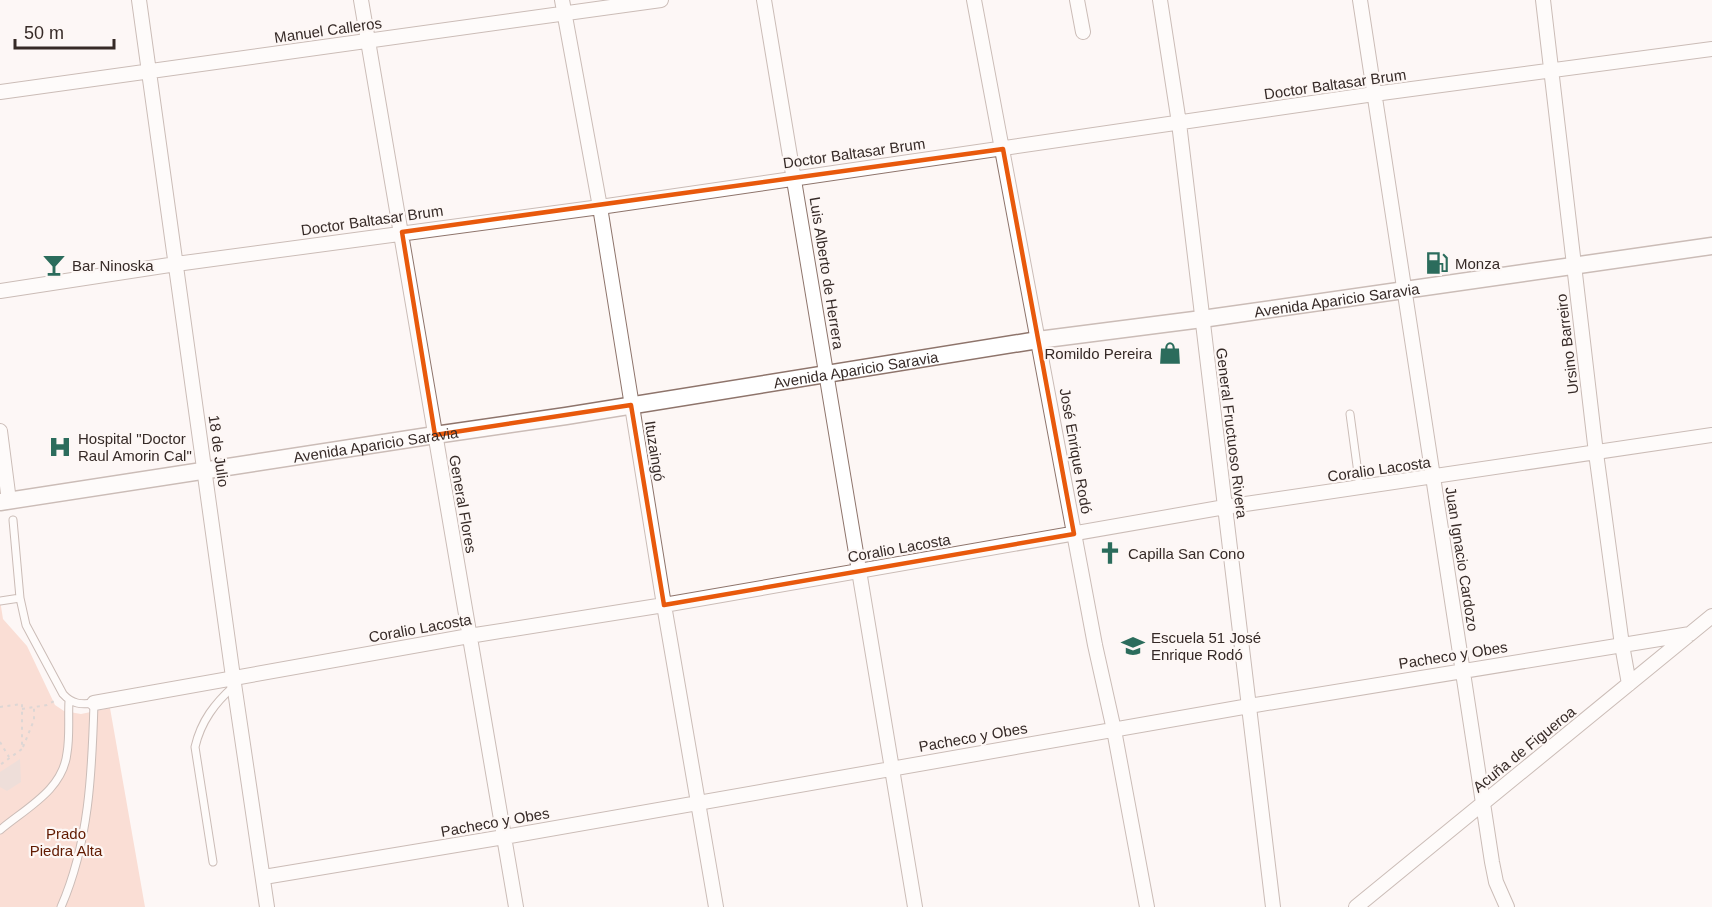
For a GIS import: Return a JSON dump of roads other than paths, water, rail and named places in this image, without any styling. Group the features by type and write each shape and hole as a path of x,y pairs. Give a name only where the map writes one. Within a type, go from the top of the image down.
{"street":[{"name":"18 de Julio","path":"139,0 233,681 267,907"},
{"name":"General Flores","path":"361,0 516,907"},
{"name":"Manuel Calleros","path":"0,92 368,41 563,7 661,0"},
{"name":"Luis Alberto de Herrera","path":"764,0 915,907"},
{"name":"José Enrique Rodó","path":"974,0 1095,645 1148,907"},
{"path":"1077,0 1083,32"},
{"name":"General Fructuoso Rivera","path":"1160,0 1179,123 1273,907"},
{"name":"Juan Ignacio Cardozo","path":"1360,0 1483,803 1496,882 1507,907"},
{"name":"Ursino Barreiro","path":"1543,0 1596,453 1629,684"},
{"name":"Ituzaingó","path":"563,7 600,207 664,605 716,907"},
{"name":"Doctor Baltasar Brum","path":"0,291 402,232 600,207 1374,94 1712,49"},
{"name":"Avenida Aparicio Saravia","path":"4,502 566,417 1038,340 1202,319 1712,246"},
{"path":"0,431 4,502"},
{"name":"Coralio Lacosta","path":"94,703 233,681 469,636 858,572 1225,507 1712,435"},
{"name":"Acuña de Figueroa","path":"1356,907 1712,616"},
{"name":"Pacheco y Obes","path":"264,877 1249,706 1690,634"}],"lane":[{"path":"1350,414 1360,488"},
{"path":"13,520 20,598 26,626 69,701 76,704 94,703 93,750 83,842 61,907"},
{"path":"0,601 20,598"},
{"path":"213,862 195,747 199,731 214,704 233,681"},
{"path":"0,830 39,800 54,785 61,773 67,756 69,701"}],"place":[{"name":"Monza","path":"1437,263"},
{"name":"Bar Ninoska","path":"54,265"},
{"name":"Romildo Pereira","path":"1170,353"},
{"name":"Hospital \"Doctor Raul Amorin Cal\"","path":"60,447"},
{"name":"Capilla San Cono","path":"1110,553"},
{"name":"Escuela 51 José Enrique Rodó","path":"1133,646"}],"park label":[{"name":"Prado Piedra Alta","path":"66,842"}]}
